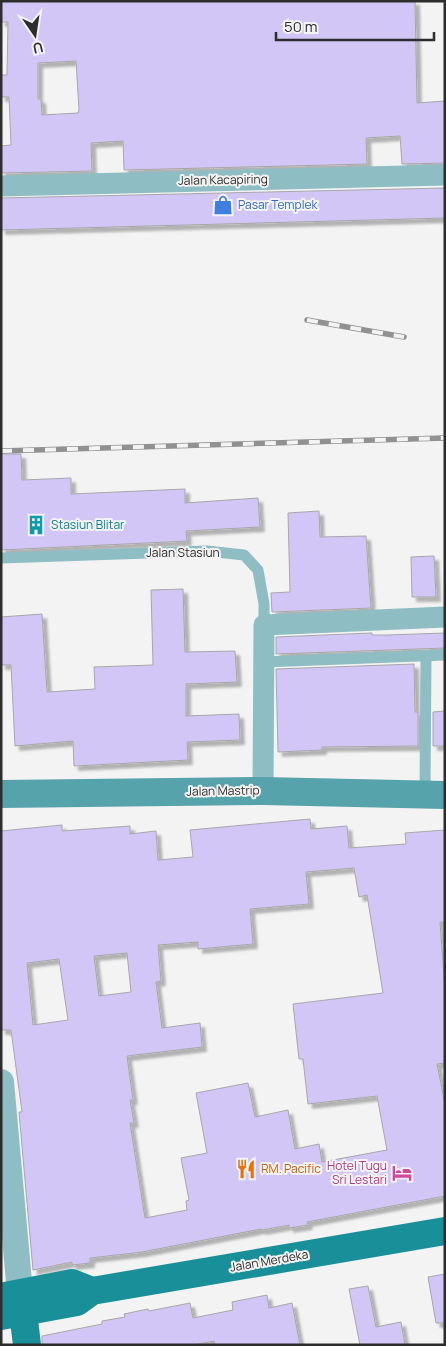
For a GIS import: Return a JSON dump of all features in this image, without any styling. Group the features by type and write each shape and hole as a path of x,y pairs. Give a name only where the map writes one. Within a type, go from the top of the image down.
{"main road":[{"name":"Jalan Mastrip","path":"1,794 263,790 435,795"},
{"name":"Jalan Merdeka","path":"11,1304 77,1302 92,1291 445,1231"},
{"path":"11,1304 27,1345"}],"street":[{"name":"Jalan Kacapiring","path":"1,186 445,175"},
{"path":"264,625 445,617"},
{"name":"Jalan Stasiun","path":"263,790 264,625"},
{"path":"1,1082 11,1304"}],"lane":[{"name":"Jalan Stasiun","path":"1,558 207,551 244,555 258,570 264,604 264,625"},
{"path":"426,656 435,795"},
{"path":"264,662 445,656"}],"building":[{"path":"1,1 415,1 417,103 445,101 445,163 402,164 400,136 366,138 367,164 124,170 123,141 91,143 92,171 1,173 1,146 11,145 9,97 1,97 1,75 7,75 8,22 1,22","holes":["76,61 78,113 42,115 41,99 38,99 38,63"]},
{"name":"Pasar Templek","path":"445,188 445,218 1,230 1,198"},
{"path":"1,454 21,454 22,480 71,478 71,494 185,489 185,503 258,498 260,527 186,531 187,541 1,550"},
{"path":"319,511 320,537 366,536 371,608 272,612 271,593 290,592 288,513"},
{"path":"434,556 436,597 412,597 411,557"},
{"path":"183,589 185,652 235,651 237,682 186,684 186,716 239,714 240,740 187,742 188,760 74,766 73,741 15,746 11,665 1,665 1,617 42,614 47,692 95,689 94,667 153,665 151,590"},
{"path":"372,633 372,635 388,635 445,633 445,648 276,654 276,637"},
{"path":"414,664 415,712 418,712 418,746 322,747 322,750 278,752 276,669"},
{"path":"445,711 445,746 433,746 433,712"},
{"path":"310,819 311,829 347,826 349,848 406,844 405,833 445,830 445,922 440,922 445,990 445,1063 437,1064 445,1104 445,1196 307,1222 308,1225 289,1228 289,1225 261,1229 142,1252 90,1258 90,1263 72,1265 72,1262 33,1270 19,1112 22,1112 11,1030 1,1030 1,831 62,825 62,831 130,826 130,834 156,831 158,860 193,857 190,830","holes":["354,868 359,897 367,895 383,993 293,1004 299,1059 303,1059 308,1104 377,1096 387,1150 322,1162 319,1144 295,1149 288,1110 255,1117 248,1083 196,1093 207,1153 181,1158 189,1200 186,1201 187,1210 145,1218 130,1123 134,1123 130,1100 133,1100 127,1056 202,1047 200,1023 162,1028 156,982 161,981 158,945 198,942 198,949 253,944 250,909 309,904 306,872","127,953 131,992 99,996 94,956","59,959 68,1020 33,1025 27,963"]},
{"path":"445,1274 445,1323 436,1323 428,1277"},
{"path":"368,1286 376,1327 401,1322 405,1345 360,1345 349,1289"},
{"path":"267,1295 269,1308 292,1303 300,1345 215,1345 214,1341 193,1345 42,1345 42,1336 102,1324 102,1321 125,1317 124,1314 190,1303 193,1318 233,1310 232,1302"}],"railway":[{"path":"307,320 404,337"},
{"path":"1,451 445,438"}],"place":[{"name":"Pasar Templek","path":"223,205"},
{"name":"Stasiun Blitar","path":"36,525"},
{"name":"RM. Pacific","path":"246,1169"},
{"name":"Hotel Tugu Sri Lestari","path":"402,1173"}]}
